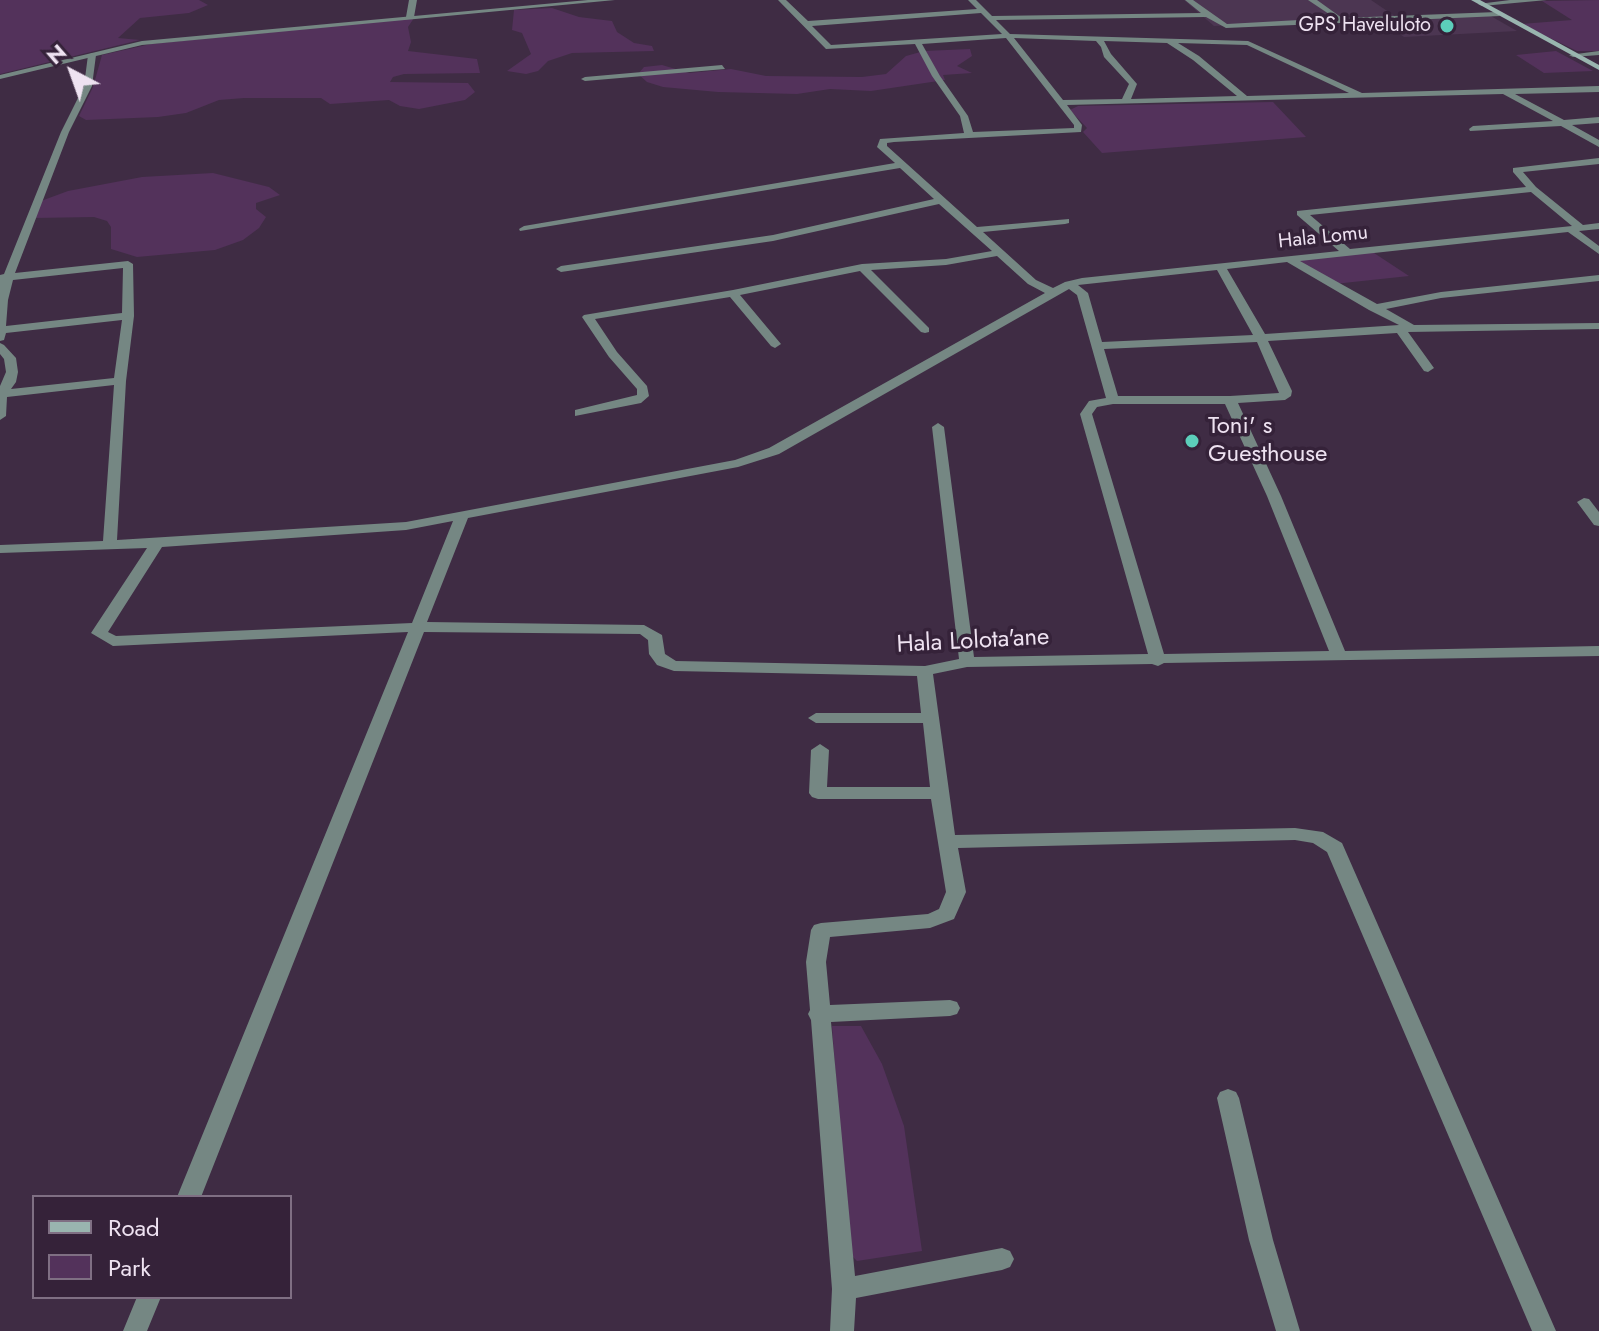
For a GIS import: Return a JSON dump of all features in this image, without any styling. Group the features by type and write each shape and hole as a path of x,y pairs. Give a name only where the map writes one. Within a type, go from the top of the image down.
{"main road":[{"path":"1478,2 1599,68"}],"street":[{"path":"410,17 413,0"},
{"path":"0,77 142,43 559,2 611,0"},
{"path":"783,0 798,0"},
{"path":"783,0 829,47 1008,36 1248,43 1365,97"},
{"path":"972,0 1008,36 1078,125 1078,130 883,141 882,147 1032,282 1054,293"},
{"path":"1189,0 1226,26 1497,14"},
{"path":"1312,0 1338,16 1339,20"},
{"path":"1478,2 1543,0"},
{"path":"804,24 1078,11 1207,15"},
{"path":"1098,39 1105,46 1107,55 1133,84 1125,102"},
{"path":"1169,41 1196,58 1247,100"},
{"path":"918,43 964,116 969,136"},
{"path":"1573,55 1599,53"},
{"path":"92,55 88,86 65,132 4,278 1,332 128,316"},
{"path":"585,79 722,67"},
{"path":"625,75 636,69"},
{"path":"1060,103 1599,89"},
{"path":"1505,91 1599,144"},
{"path":"1473,129 1599,120"},
{"path":"1599,161 1516,170 1599,251"},
{"path":"524,229 902,165"},
{"path":"1348,253 1301,213 1533,189"},
{"path":"561,269 773,238 943,200"},
{"path":"974,230 1065,221"},
{"name":"Hala Lomu","path":"0,549 157,543 406,526 738,463 774,451 1069,284 1599,226"},
{"path":"579,413 643,396 643,389 613,354 588,317 733,293 862,267 946,262 999,253"},
{"path":"1289,259 1406,329 1428,368"},
{"path":"4,278 128,264 128,316 120,381 110,543"},
{"path":"862,267 925,330"},
{"path":"1158,661 1086,414 1093,404 1113,400 1230,400 1285,396 1286,391 1261,338 1221,267"},
{"path":"1373,308 1441,295 1599,278"},
{"path":"1069,284 1082,293 1113,400"},
{"path":"733,293 775,344"},
{"path":"1097,346 1406,329 1599,326"},
{"path":"0,347 10,358 12,372 10,382 1,394 0,416"},
{"path":"1,394 120,381"},
{"path":"1230,400 1274,496 1339,655"},
{"path":"938,427 967,662"},
{"path":"1584,502 1599,522"},
{"path":"190,1195 462,517"},
{"name":"Hala Lolota'ane","path":"157,543 99,633 113,641 419,627 644,630 656,638 657,654 663,662 674,666 925,671 967,662 1599,651"},
{"path":"842,1331 844,1289 818,1014 816,962 821,930 930,921 947,914 956,892 939,793 925,671"},
{"path":"816,718 932,718"},
{"path":"820,750 818,793 939,793"},
{"path":"949,842 1295,834 1317,837 1335,848 1544,1331"},
{"path":"818,1014 950,1008"},
{"path":"1228,1098 1261,1240 1288,1331"},
{"path":"844,1289 1002,1259"},
{"path":"135,1331 148,1299"}],"shaded area":[{"path":"1184,0 1371,0 1396,17 1214,26"},
{"name":"GPS Haveluloto","path":"1489,15 1517,31 1404,37 1379,20"}],"green space":[{"path":"0,0 199,0 208,5 189,13 140,18 118,38 140,40 0,74"},
{"path":"1599,0 1599,51 1577,51 1521,24 1572,20 1542,1"},
{"path":"552,8 579,17 612,21 617,32 634,43 652,46 654,51 572,53 548,61 538,71 526,74 507,71 531,54 522,33 512,30 514,10"},
{"path":"414,18 408,27 411,42 408,51 477,59 480,73 404,74 393,77 390,82 468,83 475,92 465,100 419,109 400,106 389,100 330,104 321,98 244,98 219,100 186,113 158,117 86,120 79,116 93,87 102,55 151,44"},
{"path":"970,49 972,56 957,66 972,73 943,75 945,80 871,91 830,89 797,94 718,92 663,87 647,82 638,74 644,67 662,65 689,73 731,69 766,76 862,77 886,74 906,56 924,51"},
{"path":"1556,51 1593,71 1544,73 1516,55"},
{"path":"1273,102 1306,137 1102,153 1083,132 1087,128 1070,110 1078,106"},
{"path":"213,173 269,187 280,195 256,203 256,209 266,217 259,228 243,240 215,250 137,257 111,249 111,227 107,221 94,217 34,218 41,201 68,191 142,177"},
{"path":"1371,251 1409,276 1334,284 1295,261"},
{"path":"832,1026 861,1026 882,1064 904,1126 922,1251 857,1261 849,1253"}],"place":[{"name":"GPS Haveluloto","path":"1447,26"},
{"name":"Toni' s Guesthouse","path":"1192,441"}]}
